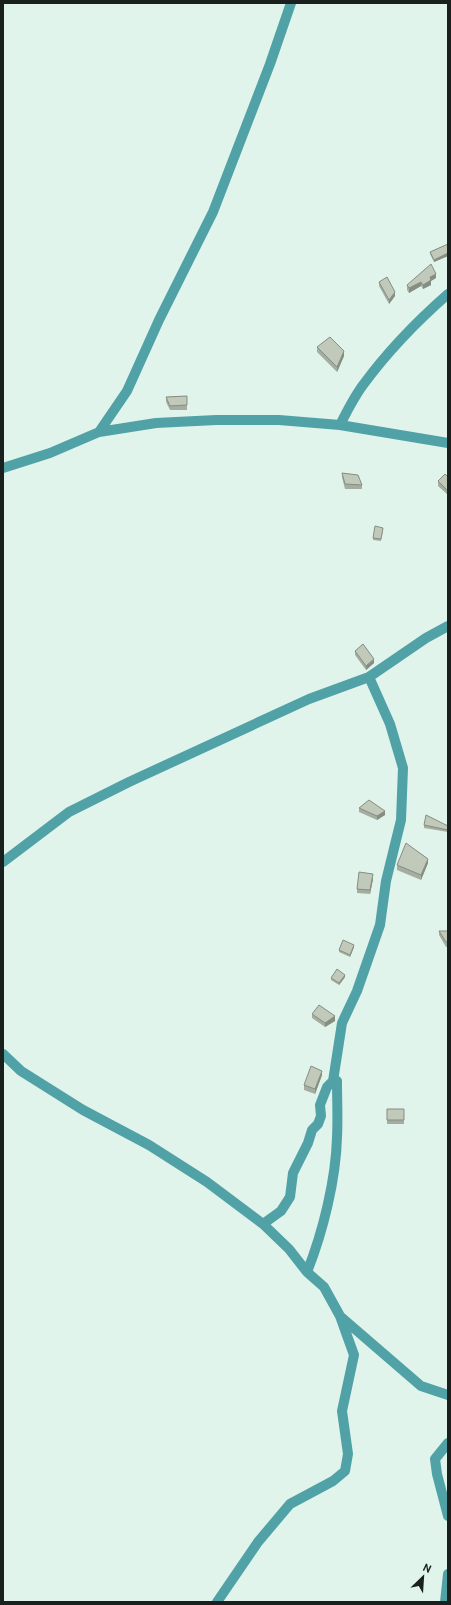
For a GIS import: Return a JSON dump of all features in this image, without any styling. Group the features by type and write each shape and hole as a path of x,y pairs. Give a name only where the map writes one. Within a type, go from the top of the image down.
{"street":[{"path":"98,432 127,391 159,320 213,212 270,64 291,3"},
{"path":"340,425 362,386 393,347 421,318 448,294"},
{"path":"3,468 50,453 98,432 156,423 216,420 279,420 340,425 448,443"},
{"path":"3,862 69,812 129,782 309,698 369,677 426,638 448,626"},
{"path":"263,1224 281,1211 290,1197 293,1173 308,1143 312,1130 318,1124 321,1116 320,1105 327,1087 333,1081 342,1023 357,991 380,925 386,881 401,820 403,768 390,724 369,677"},
{"path":"3,1054 21,1071 83,1110 149,1145 207,1182 263,1224 289,1249 307,1272 324,1287 340,1316 354,1356 342,1412 348,1454 345,1471 333,1481 290,1504 258,1542 217,1602"},
{"path":"307,1272 316,1250 335,1162 337,1137 337,1081 333,1081"},
{"path":"340,1316 421,1386 448,1395"},
{"path":"448,1443 435,1459 437,1474 448,1516"},
{"path":"445,1602 448,1574"}],"building":[{"path":"448,244 448,253 434,260 430,252"},
{"path":"431,264 436,274 430,277 431,280 423,285 421,282 409,288 407,285"},
{"path":"387,277 395,292 389,300 379,282"},
{"path":"330,337 344,351 337,367 317,347"},
{"path":"187,396 187,405 170,406 166,397"},
{"path":"342,473 358,475 362,485 345,484"},
{"path":"445,474 448,477 448,491 438,481"},
{"path":"375,526 383,528 381,539 373,538"},
{"path":"363,644 374,659 366,666 355,651"},
{"path":"369,800 385,811 377,816 359,808"},
{"path":"426,815 448,826 448,830 424,825"},
{"path":"406,843 428,859 421,875 397,865"},
{"path":"359,872 373,874 370,890 357,889"},
{"path":"439,931 448,931 448,942 446,942"},
{"path":"343,940 354,945 350,955 339,950"},
{"path":"337,969 345,975 339,983 331,978"},
{"path":"319,1005 335,1016 325,1023 312,1014"},
{"path":"311,1066 322,1071 315,1089 304,1085"},
{"path":"387,1109 404,1109 404,1120 387,1120"}]}
